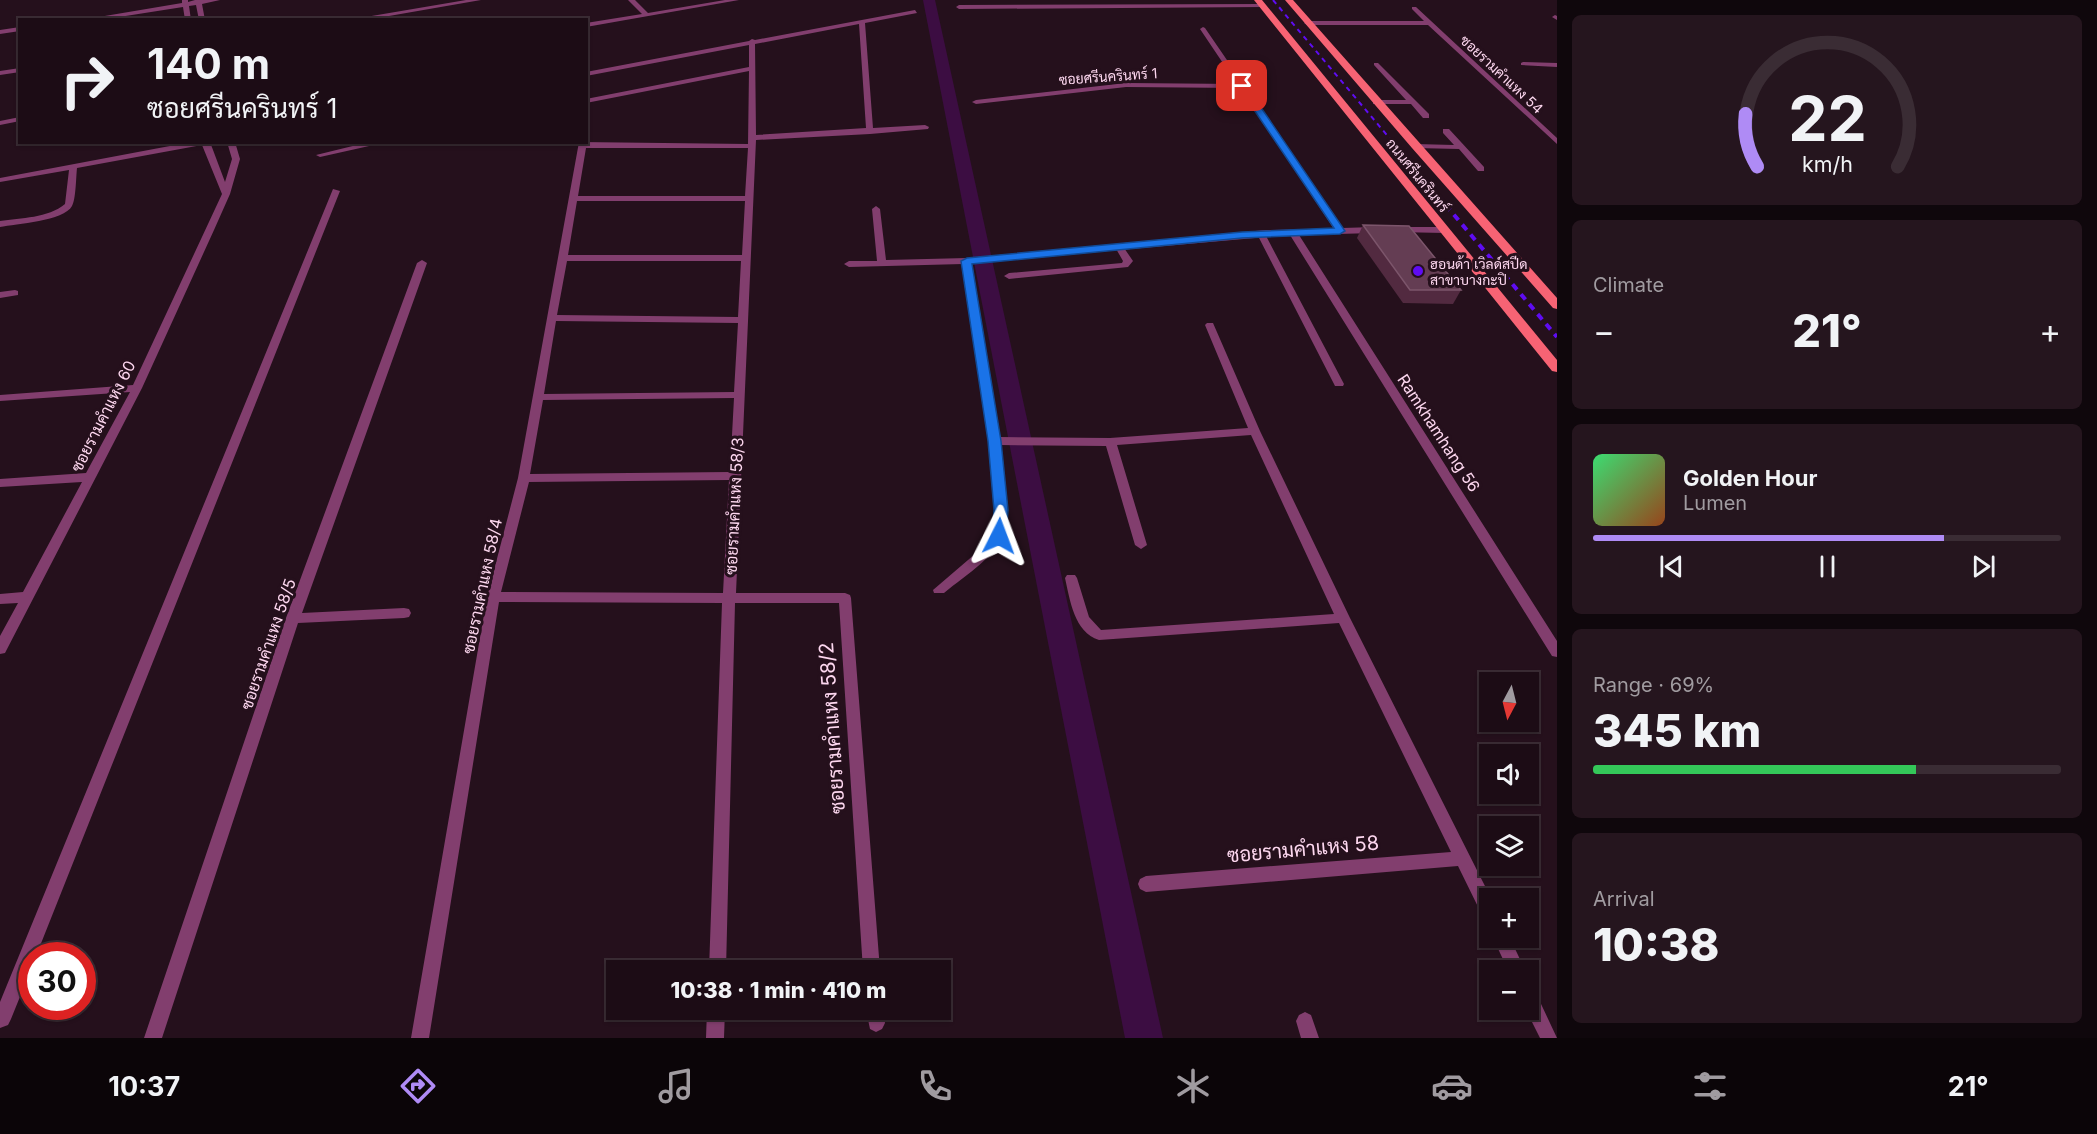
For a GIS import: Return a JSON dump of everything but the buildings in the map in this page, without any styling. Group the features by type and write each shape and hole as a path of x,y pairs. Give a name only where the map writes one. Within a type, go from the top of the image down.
{"main road":[{"name":"ถนนศรีนครินทร์","path":"1289,0 1376,102 1557,305"},
{"name":"ถนนศรีนครินทร์","path":"1260,3 1557,368"}],"street":[{"path":"95,18 185,2 217,0"},
{"path":"364,18 478,0"},
{"path":"631,0 646,15"},
{"path":"588,25 736,0"},
{"path":"198,1 202,18"},
{"path":"185,2 188,18"},
{"path":"959,7 1260,3"},
{"name":"ซอยรามคำแหง 54","path":"1414,8 1557,142"},
{"path":"588,74 915,12"},
{"path":"862,21 870,132"},
{"path":"1307,23 1430,23"},
{"path":"0,32 18,29"},
{"path":"1203,29 1340,231"},
{"name":"ซอยรามคำแหง 58/3","path":"717,960 729,597 752,142 752,41"},
{"path":"1376,64 1426,116"},
{"path":"1523,64 1557,65"},
{"path":"588,101 752,68"},
{"path":"0,73 18,70"},
{"name":"ซอยศรีนครินทร์ 1","path":"976,102 1126,85 1242,86"},
{"path":"1376,102 1413,102"},
{"path":"0,123 18,119"},
{"path":"588,144 752,142 925,127"},
{"path":"1446,131 1481,169"},
{"path":"0,180 200,144"},
{"path":"206,144 226,194"},
{"name":"ซอยรามคำแหง 60","path":"0,649 137,388 226,194 236,159 232,144"},
{"path":"320,155 373,144"},
{"name":"ซอยรามคำแหง 58/4","path":"420,1038 493,597 524,478 583,144"},
{"path":"1415,146 1461,147"},
{"path":"0,224 57,213 65,209 69,205 73,166"},
{"path":"0,1019 7,1008 336,190"},
{"path":"574,200 748,198"},
{"path":"876,209 882,264"},
{"path":"849,264 972,261 1293,232 1445,230"},
{"name":"Ramkhamhang 56","path":"1293,232 1557,652"},
{"path":"1260,234 1339,384"},
{"path":"1009,276 1125,264 1128,261 1119,247"},
{"path":"563,258 746,258"},
{"path":"939,590 993,545 999,536 1001,510 972,261"},
{"name":"ซอยรามคำแหง 58/5","path":"153,1038 293,618 422,263"},
{"path":"0,295 15,293"},
{"path":"552,318 744,320"},
{"path":"1209,325 1255,431 1343,618 1479,891"},
{"path":"0,398 137,388"},
{"path":"539,397 739,395"},
{"path":"994,441 1110,442 1255,431"},
{"path":"1110,442 1141,545"},
{"path":"524,478 735,476"},
{"path":"0,483 91,477"},
{"path":"1071,578 1085,624 1098,636 1343,618"},
{"path":"0,599 27,597"},
{"path":"493,597 729,597"},
{"name":"ซอยรามคำแหง 58/2","path":"729,597 845,598 871,960"},
{"path":"293,618 404,613"},
{"name":"ซอยรามคำแหง 58","path":"1146,884 1463,858"},
{"path":"1539,1018 1549,1038"},
{"path":"715,1038 716,1020"}],"waterway":[{"path":"929,0 1144,1038"}],"railway":[{"path":"1273,0 1413,166"},
{"path":"1412,165 1557,337"}],"place":[{"name":"ฮอนด้า เวิลด์สปีด สาขาบางกะปิ","path":"1418,271"}],"route":[{"path":"999,536 1002,524 994,441 967,261 1266,233 1340,231 1242,86"}]}
